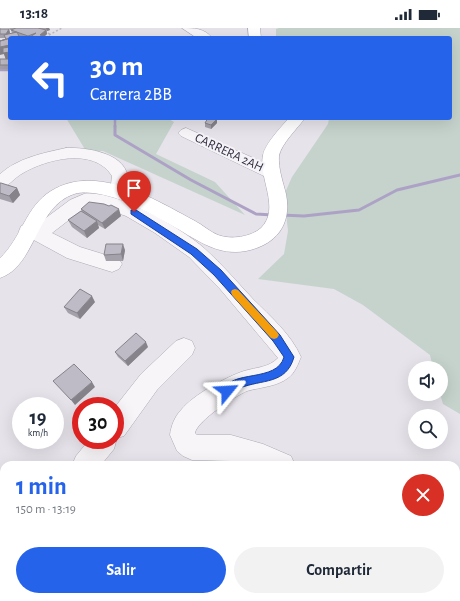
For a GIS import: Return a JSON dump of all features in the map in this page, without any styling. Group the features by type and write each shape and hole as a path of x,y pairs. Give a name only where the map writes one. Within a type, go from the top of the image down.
{"main road":[{"path":"0,270 33,232 40,210 52,198 70,188 90,185 119,192 215,241 238,245 257,240 271,229 278,213 278,196 272,173 271,154 296,120"}],"street":[{"path":"188,28 202,36"},
{"name":"CARRERA 2AH","path":"186,133 272,173"},
{"path":"0,183 15,170 38,160 66,154 83,153 99,158 113,166 120,176 119,192"},
{"path":"33,232 82,201 96,200 134,212 194,251 218,272 281,344 290,357 287,364 280,371 269,377 238,384 193,414 184,427 182,435 186,442 192,447 224,447 263,456 274,461"},
{"path":"33,232 74,252 112,264"},
{"path":"124,414 149,382 184,348"},
{"path":"88,461 98,449"}],"path":[{"path":"39,31 50,34 62,28"}],"shaded area":[{"path":"279,28 460,28 460,414 443,404 442,401 448,401 448,361 431,361 430,355 363,305 334,289 258,279 284,254 288,231 284,195 292,177 328,124 329,120 452,120 452,36 276,36 276,29"},
{"path":"67,120 170,120 174,122 156,154 215,182 245,215 103,151 86,151"}],"building":[{"path":"16,28 38,28 46,30 40,35 44,36 32,36 36,33 28,36 11,30"},
{"path":"0,29 9,29 6,34 0,34"},
{"path":"17,32 19,36 8,36 8,39 0,41 6,39 4,35"},
{"path":"8,39 8,45 0,47 0,41"},
{"path":"8,47 8,52 3,53 3,48"},
{"path":"0,59 8,59 8,65 0,65"},
{"path":"207,120 216,120 211,125 205,123"},
{"path":"0,183 17,188 9,196 0,193"},
{"path":"89,202 109,206 111,205 119,209 102,223 81,209"},
{"path":"81,211 97,221 84,231 68,220"},
{"path":"106,244 123,244 121,254 104,255"},
{"path":"80,289 92,296 77,313 64,307"},
{"path":"136,333 146,342 125,361 115,352"},
{"path":"74,364 92,382 74,397 72,397 71,400 53,381"}],"waterway":[{"path":"0,70 8,70"},
{"path":"115,120 115,135 191,180 256,214 273,215"},
{"path":"281,215 304,216 359,210 397,190 460,175"}],"slow traffic":[{"path":"235,292 274,335"}],"route":[{"path":"134,212 194,251 218,272 243,302 277,338 290,357 287,364 280,371 269,377 238,384 227,391"}]}
